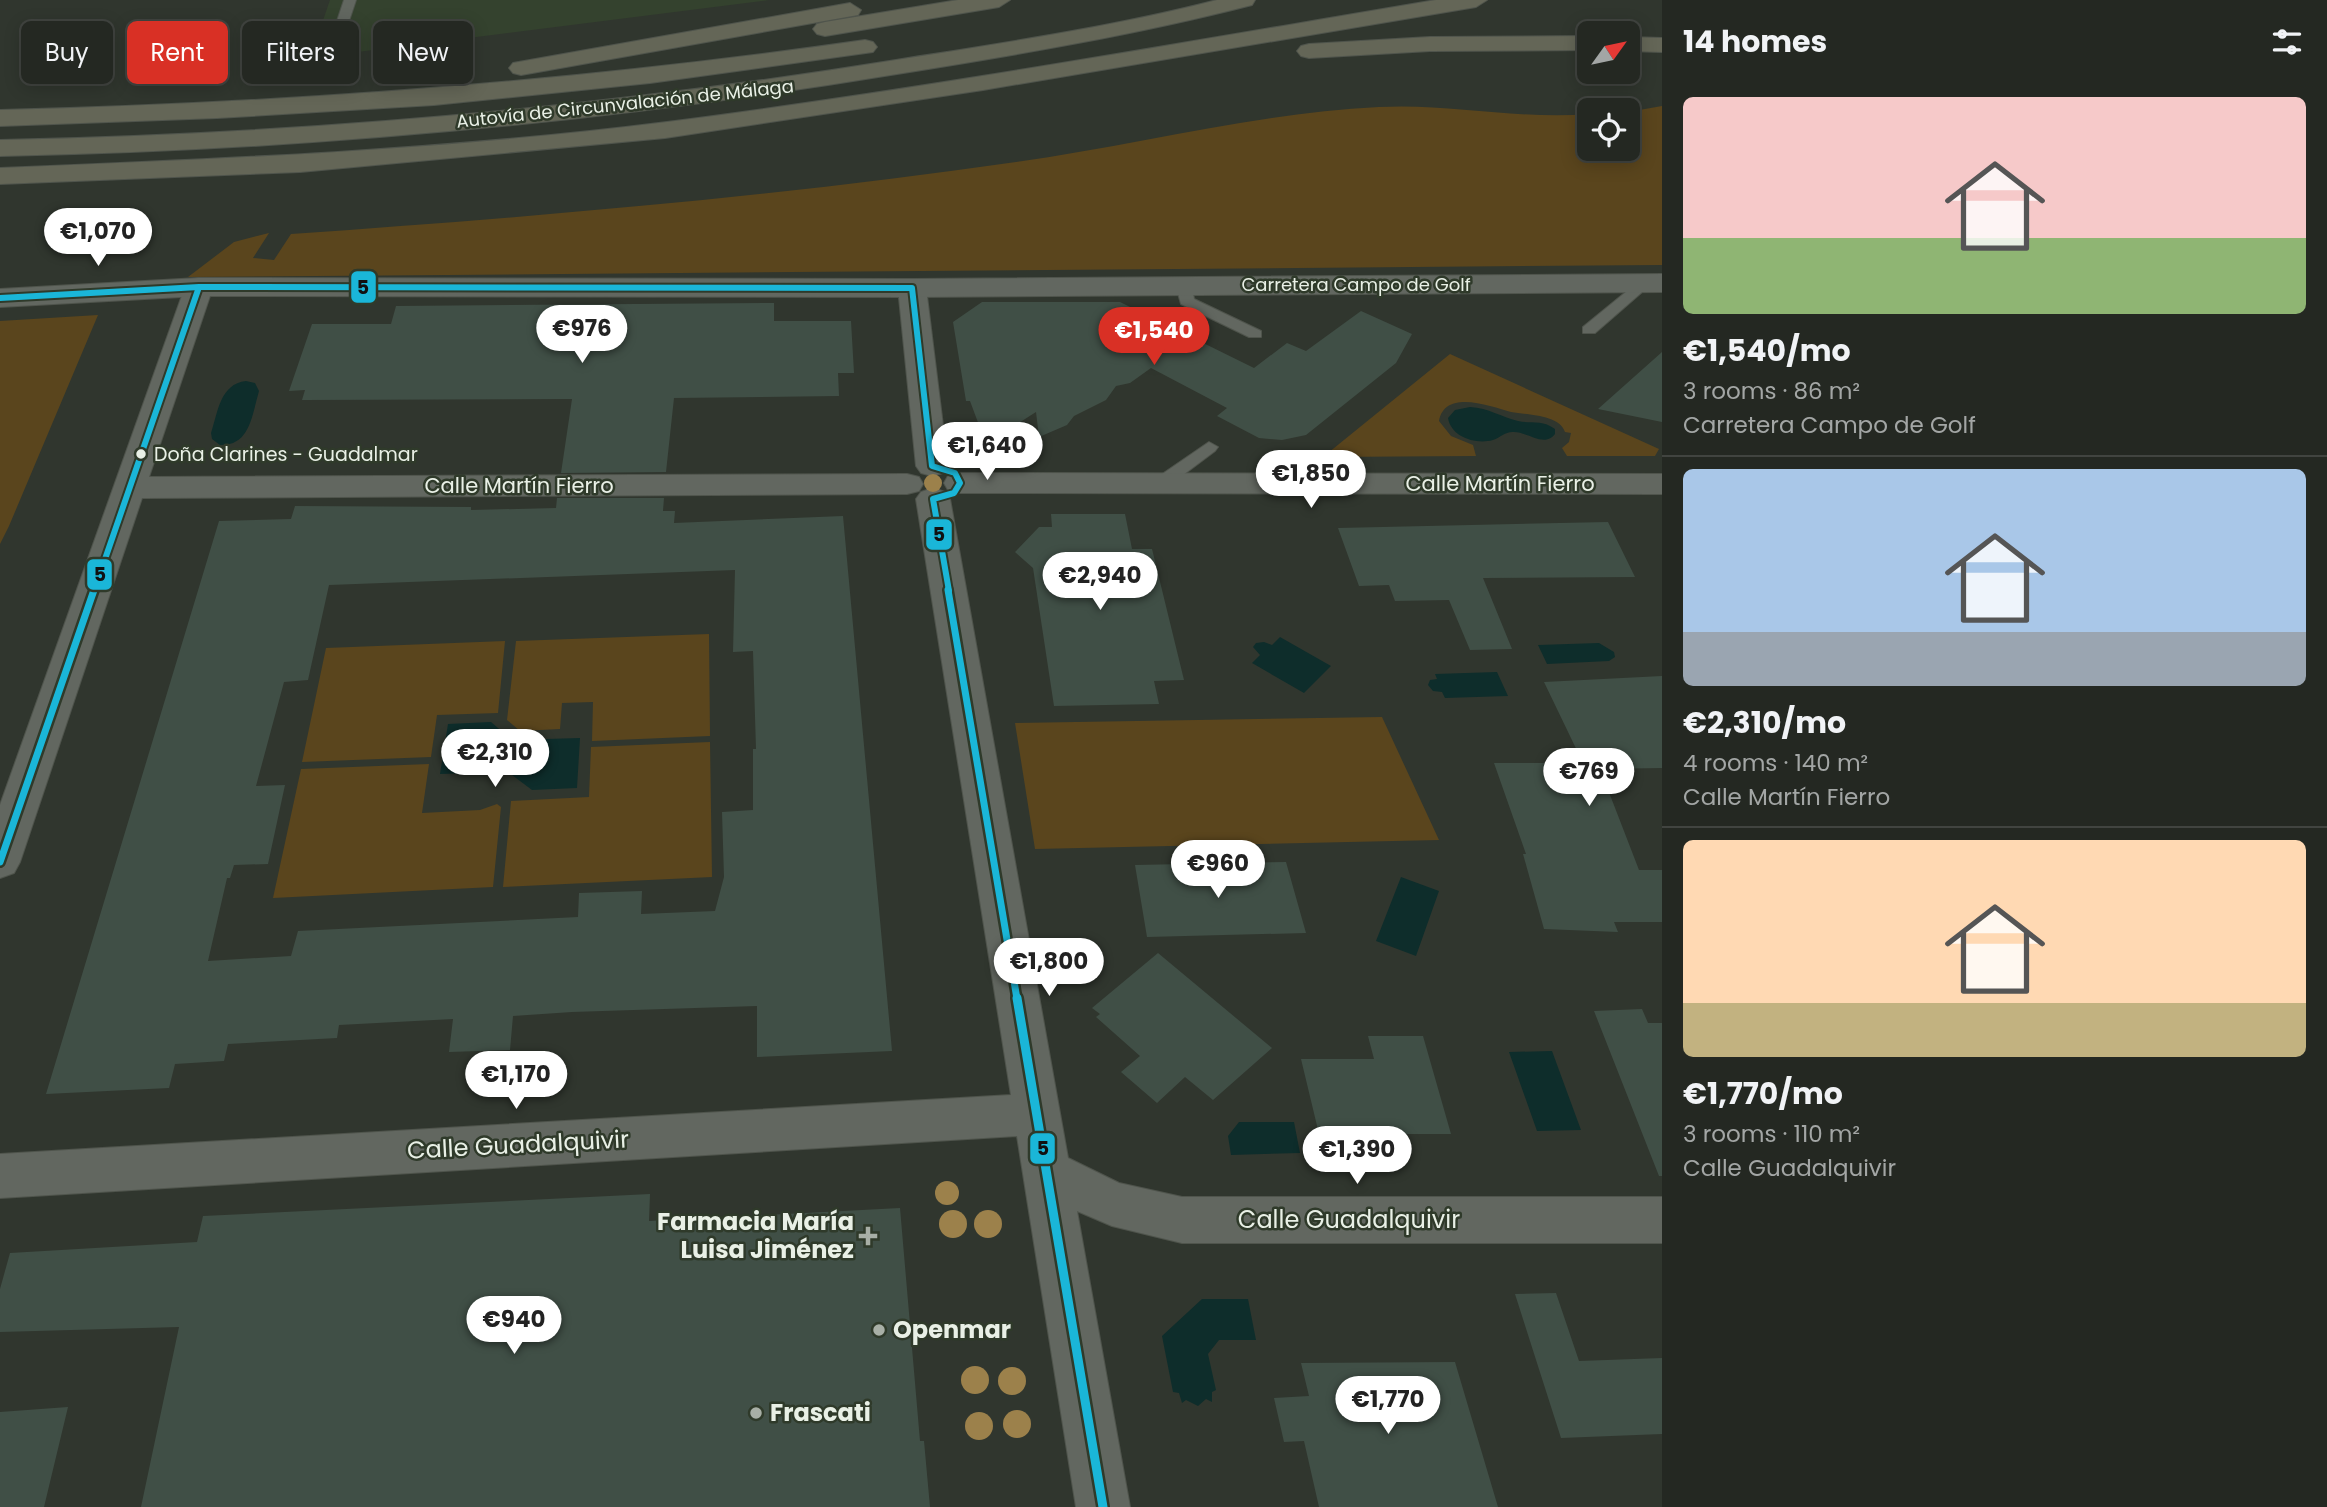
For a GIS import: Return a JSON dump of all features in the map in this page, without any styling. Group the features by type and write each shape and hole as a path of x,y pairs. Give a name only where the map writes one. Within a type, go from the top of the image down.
{"highway":[{"path":"521,68 599,51 752,29 897,0"},
{"path":"0,99 313,84 521,68 743,43 999,0"},
{"name":"Autovía de Circunvalación de Málaga","path":"0,148 353,132 553,115 808,83 1036,44 1244,0"},
{"path":"0,176 181,171 400,157 731,122 983,83 1476,0"},
{"path":"983,83 1056,82 1186,63 1374,46 1577,42"},
{"name":"Autovía de Circunvalación de Málaga","path":"0,118 217,112 386,101 576,84 886,43"},
{"path":"1640,44 1662,45"}],"street":[{"name":"Carretera Campo de Golf","path":"0,299 199,287 912,288 1652,283"},
{"path":"0,862 199,287"},
{"path":"912,288 933,483 1035,1114 1103,1507"},
{"name":"Calle Martín Fierro","path":"130,488 933,483 1662,484"},
{"name":"Calle Guadalquivir","path":"0,1176 1035,1114"},
{"name":"Calle Guadalquivir","path":"1046,1171 1112,1204 1181,1220 1662,1220"}],"lane":[{"path":"343,21 350,0"},
{"path":"1589,330 1652,283"},
{"path":"1184,286 1187,301 1255,334"},
{"path":"1161,483 1209,447"}],"shaded area":[{"path":"330,0 769,0 473,37 473,21 373,21 373,50 359,52 359,21 323,21"},
{"path":"1405,106 1536,115 1577,114 1577,161 1640,161 1640,110 1662,106 1662,265 188,277 234,242 269,233 253,258 274,260 291,234 563,213 835,186 1016,162 1333,110"},
{"path":"98,315 9,526 0,544 0,321"},
{"path":"1450,354 1659,449 1655,456 1567,456 1562,448 1569,442 1571,433 1565,432 1556,422 1542,416 1459,402 1443,411 1439,421 1451,436 1473,445 1476,456 1323,457"},
{"path":"709,634 710,736 592,741 593,702 562,703 560,729 520,731 507,720 516,641"},
{"path":"505,641 498,713 437,715 431,757 302,762 326,648"},
{"path":"1382,717 1439,840 1035,849 1015,723"},
{"path":"710,742 712,877 503,887 511,801 589,797 591,747"},
{"path":"429,764 422,813 480,810 497,804 501,807 493,887 273,898 301,769"}],"water":[{"path":"246,381 255,383 259,391 248,427 238,440 220,445 212,439 211,433 221,400 231,387"},
{"path":"1470,407 1518,421 1546,424 1555,429 1555,434 1546,440 1511,432 1486,441 1465,438 1454,430 1448,418 1455,410"},
{"path":"1280,637 1331,666 1304,693 1252,663 1260,655 1253,647 1256,643 1272,645"},
{"path":"1599,643 1614,652 1615,657 1609,661 1547,664 1538,645"},
{"path":"1497,672 1508,696 1445,698 1442,692 1433,691 1428,685 1430,680 1437,679 1435,674"},
{"path":"491,722 512,740 580,738 577,788 532,790 508,772 440,774 448,724"},
{"path":"1401,877 1439,891 1416,956 1376,941"},
{"path":"1552,1051 1581,1130 1537,1131 1509,1052"},
{"path":"1239,1122 1294,1122 1300,1153 1231,1155 1228,1136"},
{"path":"1202,1299 1248,1299 1256,1340 1219,1340 1208,1354 1216,1390 1212,1392 1212,1402 1206,1399 1198,1406 1186,1400 1182,1403 1179,1393 1173,1392 1162,1336"}],"building":[{"path":"982,302 1120,302 1254,368 1287,343 1306,351 1361,311 1412,334 1396,363 1306,435 1282,440 1259,438 1217,416 1227,408 1151,368 1130,383 1116,386 1106,400 1074,416 1067,425 1039,437 1036,412 986,444 970,401 966,401 953,322"},
{"path":"774,303 774,321 851,321 854,373 838,373 839,396 674,398 666,472 561,473 572,399 302,400 305,390 289,391 312,324 391,324 396,306"},
{"path":"1662,352 1662,422 1598,409"},
{"path":"557,498 664,498 663,511 675,511 674,523 843,516 892,1051 757,1057 757,1006 572,1012 513,1016 510,1050 449,1052 453,1019 339,1025 337,1038 228,1044 224,1061 175,1064 169,1088 46,1094 219,521 291,519 295,506 471,507 471,510 556,508","holes":["735,570 733,652 753,651 756,749 753,749 753,810 722,812 724,877 715,911 641,914 642,891 579,893 578,917 298,931 291,956 208,961 227,878 230,878 234,865 268,864 285,785 256,786 284,682 308,680 329,585"]},
{"path":"1051,514 1125,514 1132,549 1152,549 1184,680 1154,681 1159,704 1054,706 1033,568 1015,552 1039,527 1052,527"},
{"path":"1608,522 1635,577 1483,578 1512,649 1470,650 1449,600 1395,601 1389,585 1359,586 1338,528"},
{"path":"1662,676 1662,768 1600,769 1639,870 1662,870 1662,922 1614,922 1618,932 1544,929 1523,854 1526,854 1494,763 1583,763 1544,682"},
{"path":"1286,862 1306,933 1147,937 1135,865"},
{"path":"1158,953 1272,1048 1213,1100 1185,1077 1157,1103 1121,1072 1140,1056 1096,1017 1100,1014 1092,1008"},
{"path":"1642,1009 1648,1023 1662,1023 1662,1176 1659,1176 1594,1011"},
{"path":"1368,1036 1423,1036 1451,1134 1319,1134 1301,1059 1374,1059"},
{"path":"650,1194 649,1221 900,1208 920,1441 924,1441 930,1507 141,1507 179,1327 0,1332 0,1289 10,1253 197,1242 203,1216"},
{"path":"1556,1293 1579,1361 1662,1358 1662,1434 1561,1438 1515,1294"},
{"path":"1455,1362 1498,1507 1319,1507 1304,1441 1284,1442 1274,1398 1309,1396 1301,1363"},
{"path":"68,1407 44,1507 0,1507 0,1412"}],"transit line":[{"name":"5","path":"0,298 199,287 912,288 932,466 955,473 960,483 954,493 933,499 1103,1507"},
{"name":"5","path":"0,862 199,287"}],"place":[{"name":"Doña Clarines - Guadalmar","path":"141,454"},
{"name":"Farmacia María Luisa Jiménez","path":"868,1236"},
{"name":"Openmar","path":"879,1330"},
{"name":"Frascati","path":"756,1413"}]}
